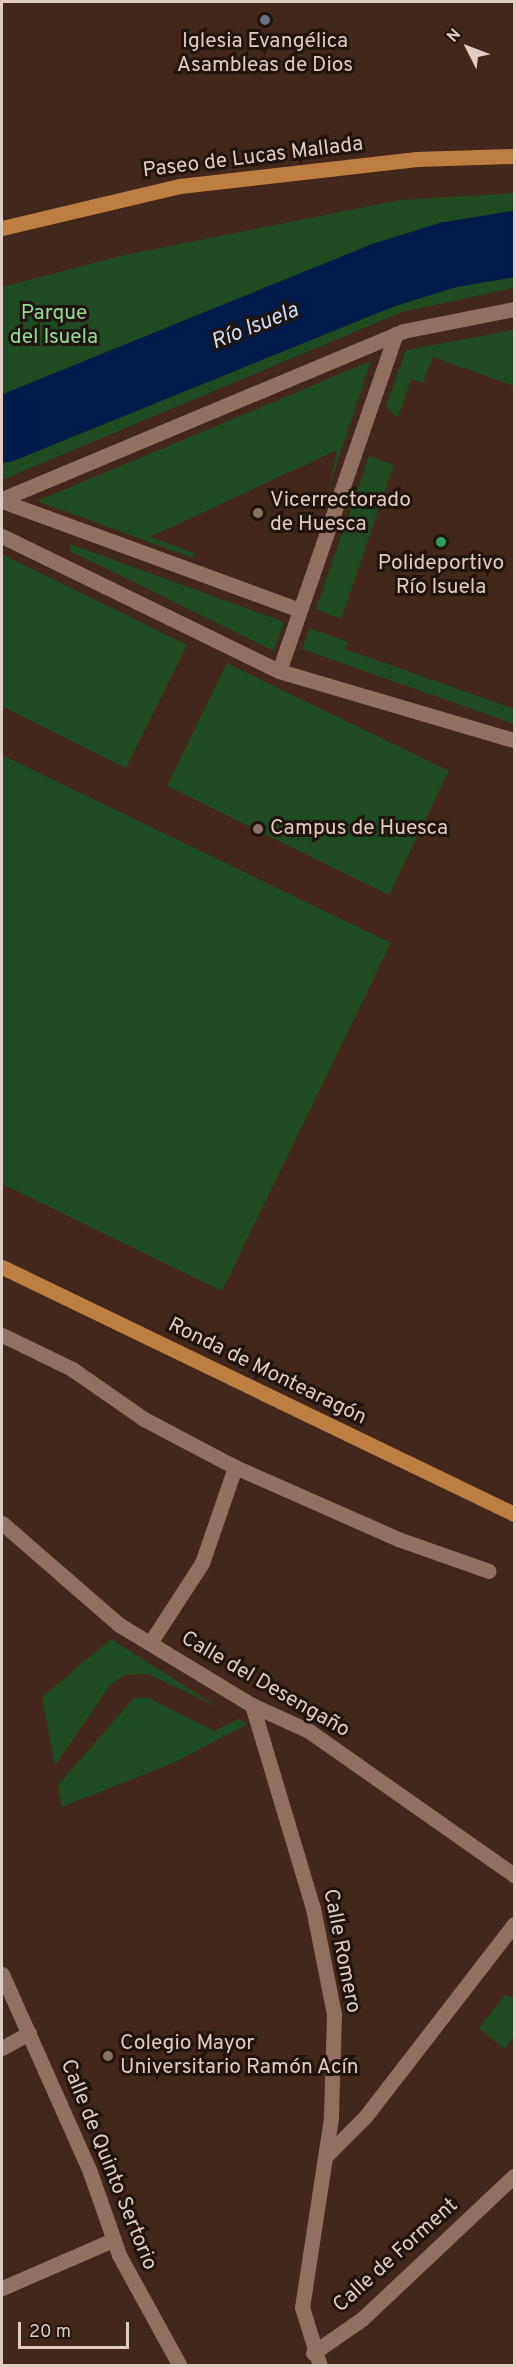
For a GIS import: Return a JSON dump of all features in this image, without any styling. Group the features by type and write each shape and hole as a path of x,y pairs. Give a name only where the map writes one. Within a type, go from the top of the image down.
{"main road":[{"name":"Paseo de Lucas Mallada","path":"2,228 180,186 416,159 514,156"},
{"name":"Ronda de Montearagón","path":"2,1267 514,1514"}],"street":[{"path":"2,500 396,334 514,309"},
{"path":"279,671 396,334"},
{"path":"2,500 300,610"},
{"path":"2,536 279,671 514,740"},
{"path":"2,1335 72,1369 144,1419 235,1467 398,1539 489,1571"},
{"path":"150,1643 202,1563 235,1467"},
{"name":"Calle del Desengaño","path":"2,1523 118,1624 252,1706 309,1731 514,1875"},
{"name":"Calle Romero","path":"252,1706 313,1908 334,2014 336,2072 327,2155 302,2307 317,2359"},
{"path":"327,2155 365,2117 514,1924"},
{"name":"Calle de Quinto Sertorio","path":"2,1974 32,2038 113,2240 180,2366"},
{"path":"2,2048 32,2038"},
{"name":"Calle de Forment","path":"317,2359 514,2176"},
{"path":"2,2288 113,2240"}],"green space":[{"name":"Parque del Isuela","path":"514,193 514,219 442,231 375,251 2,403 2,287 120,256 400,200"},
{"path":"514,265 514,288 402,312 2,480 2,454 384,299 447,278"},
{"path":"514,330 514,386 433,357 423,383 411,379 398,418 386,407 406,350"},
{"path":"371,361 328,490 337,450 150,537 195,553 193,558 37,501"},
{"path":"369,456 394,465 341,619 316,609"},
{"path":"70,544 284,622 274,651 70,551"},
{"path":"2,554 187,645 126,768 2,706"},
{"path":"309,628 348,642 345,649 514,709 514,724 302,649"},
{"path":"227,663 449,771 389,895 167,786"},
{"path":"2,755 391,943 222,1291 2,1184"},
{"path":"111,1639 218,1707 148,1674 125,1675 110,1685 55,1766 42,1697"},
{"path":"134,1698 149,1698 214,1731 239,1719 248,1724 173,1763 62,1807 58,1785"},
{"path":"505,1995 514,1998 514,2036 505,2049 479,2028"}],"waterway":[{"name":"Río Isuela","path":"2,430 384,275 448,255 514,244"}],"place":[{"name":"Iglesia Evangélica Asambleas de Dios","path":"265,20"},
{"name":"Vicerrectorado de Huesca","path":"258,513"},
{"name":"Polideportivo Río Isuela","path":"441,542"},
{"name":"Campus de Huesca","path":"258,829"},
{"name":"Colegio Mayor Universitario Ramón Acín","path":"108,2056"}]}
